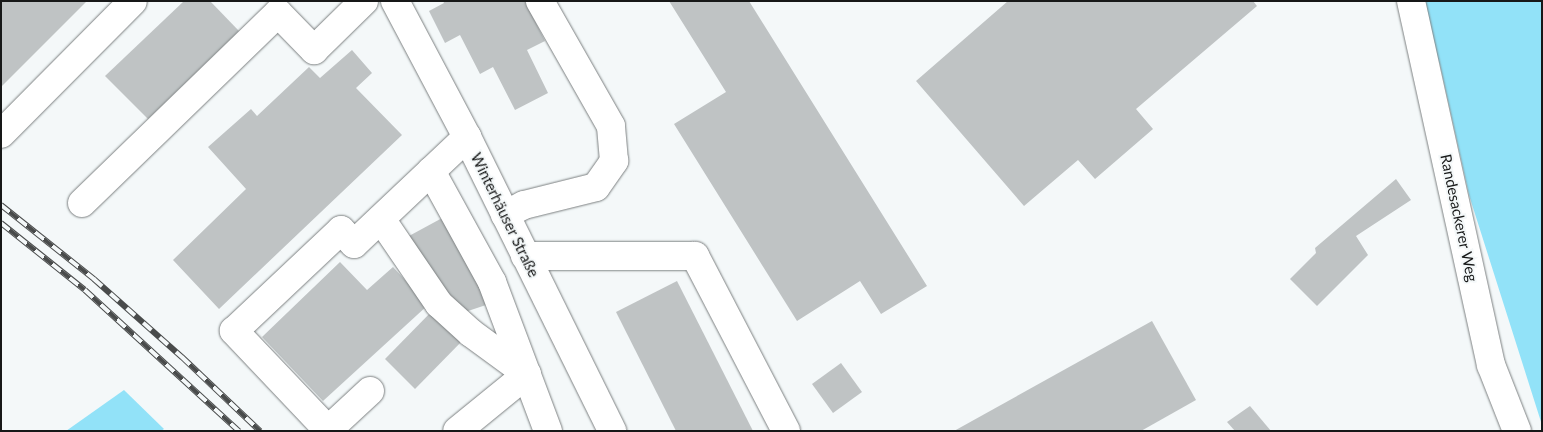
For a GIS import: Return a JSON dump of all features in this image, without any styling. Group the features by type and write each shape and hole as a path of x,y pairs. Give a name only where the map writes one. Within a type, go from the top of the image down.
{"main road":[{"path":"1,134 133,1"},
{"path":"82,203 278,13 314,50 364,1"},
{"name":"Winterhäuser Straße","path":"395,1 467,137 612,431"},
{"path":"505,214 524,205 596,187 614,161 611,126 540,1"},
{"name":"Randesackerer Weg","path":"1411,1 1491,366 1517,431"},
{"path":"370,391 328,430 234,331 341,230 354,244 467,137"},
{"path":"431,171 492,282 548,431"},
{"path":"381,219 439,304 472,333 527,374"},
{"path":"525,256 695,256 786,431"},
{"path":"457,431 527,374"}],"shaded area":[{"path":"1419,1 1541,1 1542,425 1469,195 1440,65"},
{"path":"124,390 164,429 161,431 66,431"}],"building":[{"path":"1,1 87,1 1,87"},
{"path":"184,1 210,1 239,31 148,119 105,76"},
{"path":"443,1 525,1 545,41 527,50 548,93 515,110 493,67 480,74 460,35 445,43 429,11 444,3"},
{"path":"669,1 749,1 927,286 881,314 860,281 797,321 674,124 726,92"},
{"path":"1008,1 1253,1 1257,6 1136,109 1153,129 1095,179 1078,160 1024,206 916,81"},
{"path":"352,50 372,73 356,88 402,135 219,309 173,260 246,189 208,147 251,109 257,116 309,67 320,78"},
{"path":"1396,179 1411,200 1356,236 1368,255 1317,306 1290,279 1316,253 1315,248"},
{"path":"444,217 489,304 459,314 409,236"},
{"path":"340,262 367,290 393,267 428,305 323,401 262,337"},
{"path":"677,281 753,431 676,431 616,312"},
{"path":"436,307 466,337 415,389 385,359"},
{"path":"1152,321 1196,400 1141,431 954,431"},
{"path":"841,363 862,392 833,413 812,384"},
{"path":"1250,406 1271,431 1235,431 1227,422"}],"railway":[{"path":"1,205 94,279 182,357 260,431"},
{"path":"1,223 85,290 239,431"}]}
